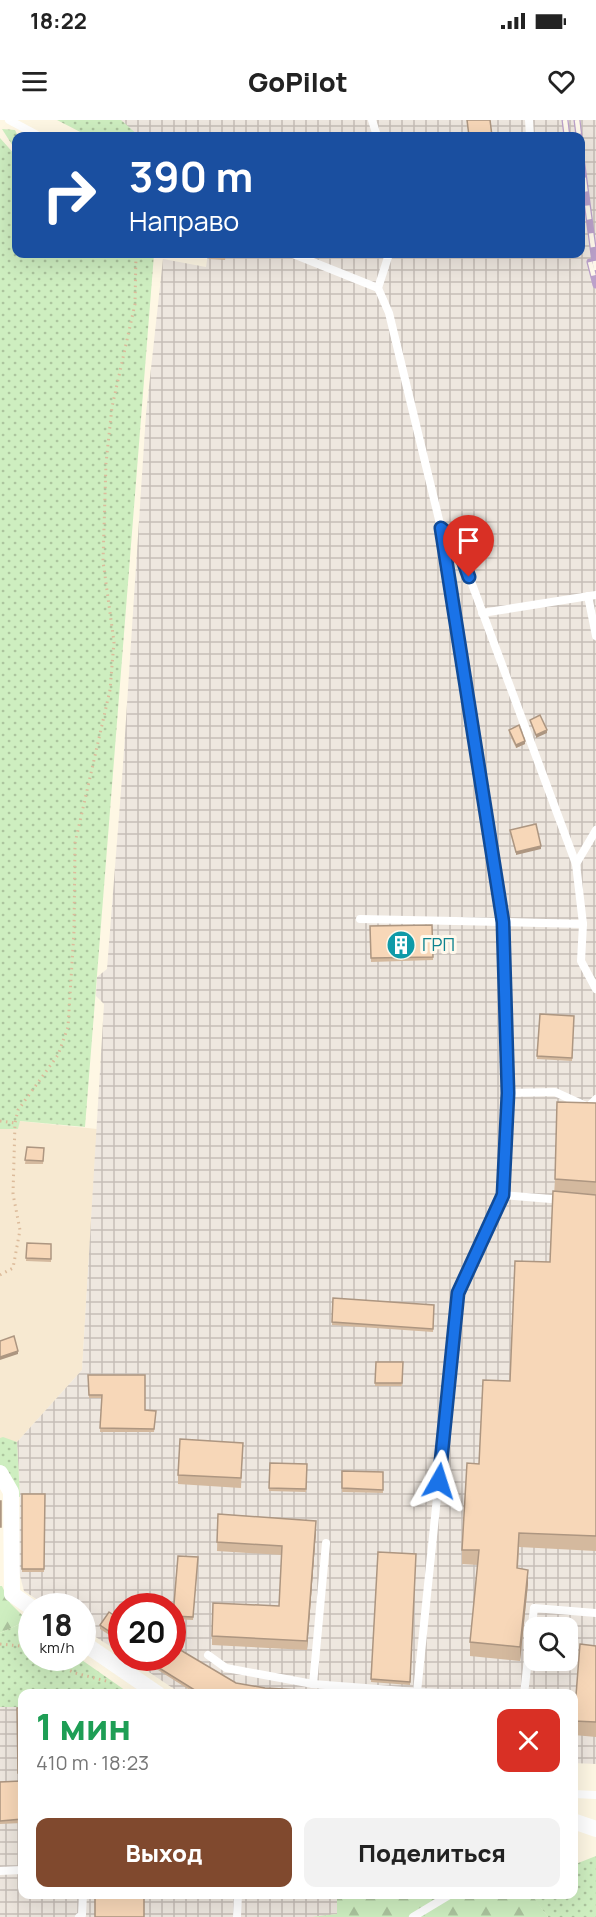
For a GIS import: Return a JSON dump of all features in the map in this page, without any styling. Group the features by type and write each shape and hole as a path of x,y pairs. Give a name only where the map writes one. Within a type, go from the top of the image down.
{"street":[{"path":"0,1473 11,1492 12,1594 18,1598"},
{"path":"96,1652 151,1689"},
{"path":"578,1823 596,1829"}],"lane":[{"path":"9,120 32,132"},
{"path":"303,258 378,288"},
{"path":"388,258 378,288 389,313 441,528 503,922 508,1093 503,1195 458,1293 417,1689"},
{"path":"441,528 456,541 576,864 583,924 581,961 596,989"},
{"path":"482,613 592,596 596,636"},
{"path":"576,864 596,830"},
{"path":"360,919 583,924"},
{"path":"508,1093 555,1092 588,1107 596,1099"},
{"path":"503,1195 573,1201"},
{"path":"313,1684 326,1543"},
{"path":"525,1689 534,1608 596,1613"},
{"path":"208,1655 226,1668 313,1684 378,1689"},
{"path":"578,1794 596,1795"},
{"path":"0,1871 18,1870"},
{"path":"79,1917 82,1915 83,1899"},
{"path":"237,1917 238,1899"},
{"path":"413,1917 443,1899"}],"path":[{"path":"0,1275 14,1268 20,1230 14,1194 15,1122 18,1110 58,1055 68,1027 74,931 75,843 110,690 114,642 103,561 106,463 111,407 135,304 136,258"},
{"path":"0,1121 15,1122"},
{"path":"0,1644 18,1646"},
{"path":"71,1671 112,1682"}],"shaded area":[{"path":"118,120 596,120 596,1764 578,1763 578,1689 174,1689 147,1671 186,1671 186,1593 108,1593 108,1645 96,1637 96,1593 27,1593 24,1591 19,1572 20,1497 17,1442 82,1370 104,1004 96,996 97,977 107,969 146,414 163,259 206,267 207,258 585,258 585,132 132,132"},
{"path":"19,1121 97,1129 82,1370 17,1442 0,1438 0,1129 18,1129"},
{"path":"0,1707 18,1707 18,1899 337,1899 338,1914 311,1917 0,1917"}],"green space":[{"path":"57,120 121,120 134,132 80,132"},
{"path":"2,129 15,130 16,132 12,132 12,145"},
{"path":"0,138 12,152 12,258 154,258 85,1127 20,1121 18,1129 0,1129"},
{"path":"0,1438 17,1442 20,1497 0,1485"},
{"path":"0,1586 2,1586 10,1603 18,1611 18,1625 0,1633"},
{"path":"18,1625 18,1671 96,1670 123,1689 18,1689 18,1707 0,1707 0,1633"},
{"path":"596,1856 596,1917 548,1917 534,1899 578,1899 578,1863"},
{"path":"337,1899 535,1899 548,1917 311,1917 337,1914"}],"building":[{"path":"467,120 490,120 492,132 468,132"},
{"path":"540,715 547,730 536,735 530,720"},
{"path":"519,725 525,741 516,745 509,730"},
{"path":"536,824 541,846 516,852 510,830"},
{"name":"ГРП","path":"432,925 433,957 371,958 370,926"},
{"path":"540,1014 574,1016 572,1058 537,1056"},
{"path":"557,1102 596,1103 596,1182 555,1179"},
{"path":"27,1147 44,1148 43,1161 25,1160"},
{"path":"553,1191 596,1195 596,1536 519,1533 517,1568 528,1570 520,1647 470,1642 479,1550 462,1550 467,1463 479,1464 483,1380 510,1381 515,1261 550,1262"},
{"path":"27,1243 51,1244 51,1259 26,1258"},
{"path":"333,1298 434,1305 433,1329 332,1322"},
{"path":"14,1336 18,1351 0,1357 0,1341"},
{"path":"376,1362 403,1362 402,1383 375,1383"},
{"path":"88,1375 145,1375 145,1410 156,1411 154,1429 100,1428 102,1395 89,1395"},
{"path":"180,1439 243,1443 241,1478 178,1475"},
{"path":"270,1463 307,1464 306,1489 269,1488"},
{"path":"342,1471 383,1472 383,1490 342,1488"},
{"path":"22,1494 45,1494 44,1569 22,1569"},
{"path":"1,1501 1,1527 0,1527"},
{"path":"218,1514 316,1521 307,1641 212,1636 213,1603 279,1606 282,1546 217,1542"},
{"path":"378,1552 416,1554 410,1682 371,1679"},
{"path":"178,1556 198,1557 193,1617 186,1617 186,1593 175,1593"},
{"path":"108,1613 108,1630 100,1625"},
{"path":"580,1644 596,1646 596,1722 578,1721"},
{"path":"186,1653 236,1683 283,1689 193,1689 164,1671 186,1671"},
{"path":"17,1708 18,1708 18,1773"},
{"path":"18,1781 18,1819 0,1821 0,1782"},
{"path":"95,1899 144,1899 144,1917 95,1917"}],"railway":[{"path":"565,120 566,132"},
{"path":"577,120 578,132"},
{"path":"585,188 596,270"},
{"path":"590,262 596,285"}],"place":[{"name":"ГРП","path":"401,945"}],"route":[{"path":"439,1481 458,1293 503,1195 508,1093 503,922 441,528 456,541 469,577"}]}
